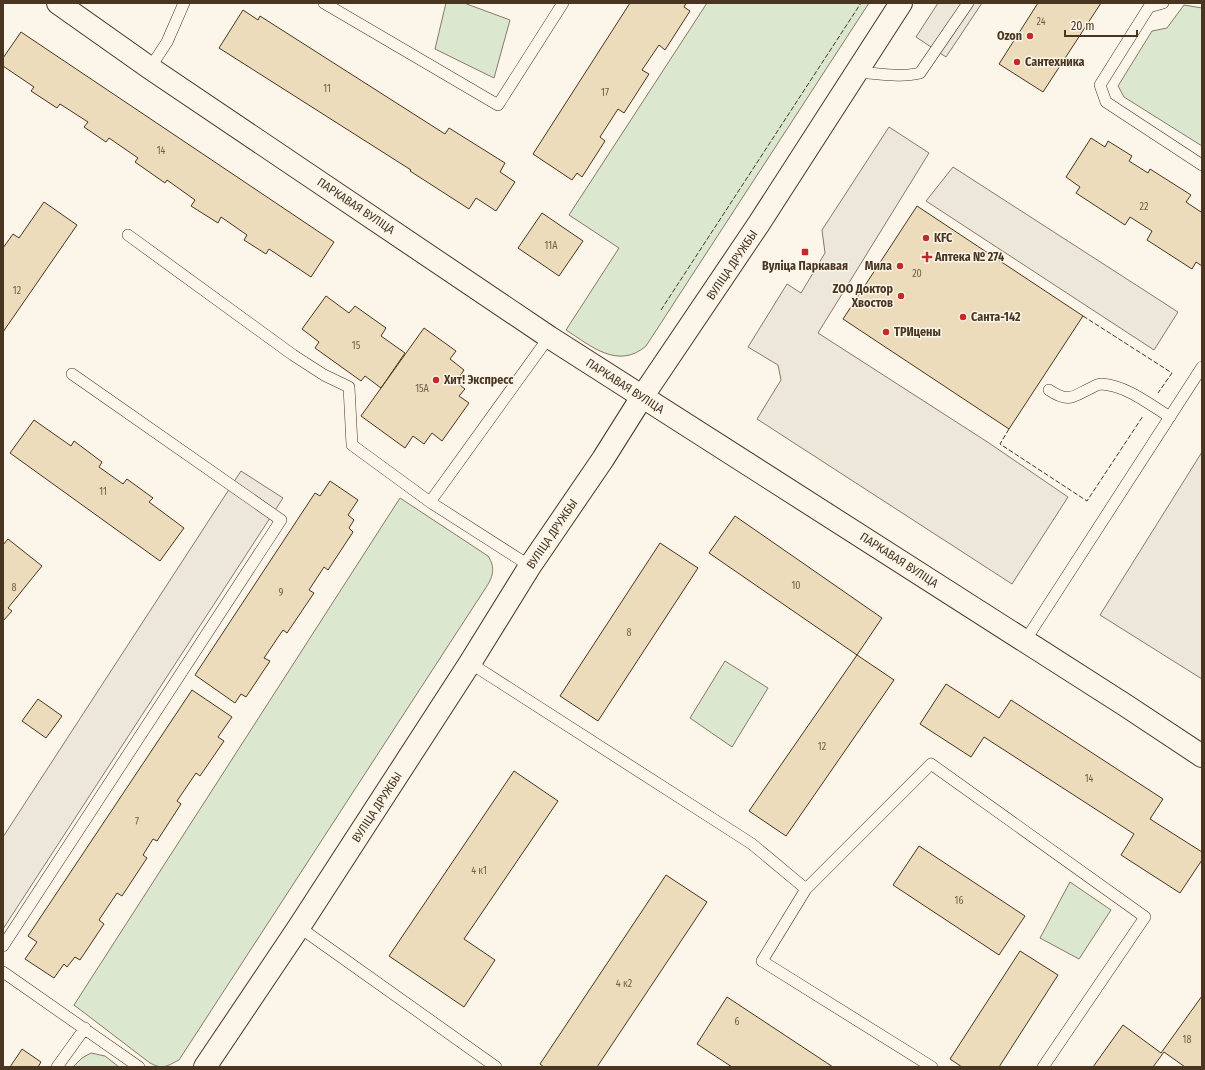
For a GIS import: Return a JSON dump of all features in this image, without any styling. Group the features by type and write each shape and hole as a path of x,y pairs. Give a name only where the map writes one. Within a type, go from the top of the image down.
{"street":[{"name":"ПАРКАВАЯ ВУЛІЦА","path":"58,3 150,68 549,337 1025,641 1202,756"},
{"name":"ВУЛІЦА ДРУЖБЫ","path":"205,1067 299,927 470,663 530,566 603,459 642,397 758,225 901,3"}],"lane":[{"path":"150,68 167,42 184,3"},
{"path":"329,4 498,105 563,3"},
{"path":"856,72 907,75 920,73 968,3"},
{"path":"1163,3 1149,7 1100,85 1106,102 1202,164"},
{"path":"128,235 293,355 324,375 349,387 352,445 430,502 530,566"},
{"path":"430,502 549,337"},
{"path":"1025,641 1202,367"},
{"path":"3,946 281,520 72,374"},
{"path":"1049,390 1058,396 1069,398 1100,384 1122,388 1170,417"},
{"path":"470,663 752,844 806,889"},
{"path":"932,1067 762,961 806,889 931,764 1145,917 1043,1067"},
{"path":"299,927 496,1067"},
{"path":"3,972 139,1067"},
{"path":"58,1067 85,1028"}],"green space":[{"path":"446,3 464,3 510,20 494,78 435,49"},
{"path":"707,3 869,3 646,346 636,353 625,356 615,356 605,353 585,343 566,330 619,248 569,215"},
{"path":"1184,5 1202,8 1202,146 1124,97 1118,86 1152,31 1167,28"},
{"path":"400,498 488,556 493,569 492,576 179,1060 162,1067 154,1065 74,1005"},
{"path":"725,661 768,688 732,747 690,718"},
{"path":"1070,882 1111,910 1079,959 1040,938"},
{"path":"91,1053 105,1056 119,1067 73,1067 82,1058"}],"shaded area":[{"path":"938,3 982,3 946,57 916,37"},
{"path":"889,127 929,153 818,333 989,443 1068,497 1012,584 757,419 781,380 778,365 748,347 787,284 801,293 825,253 822,230"},
{"path":"953,167 1178,312 1154,350 926,201"},
{"path":"1202,452 1202,679 1100,615"},
{"path":"241,471 283,498 3,929 3,837"}],"building":[{"path":"630,3 686,3 684,7 690,11 665,50 659,45 642,70 649,74 624,113 618,109 600,137 605,141 582,177 577,173 572,180 533,154"},
{"path":"1038,3 1101,3 1043,92 999,64"},
{"path":"243,10 258,20 260,16 445,134 449,128 505,163 500,172 515,182 496,211 476,198 469,209 410,171 411,170 219,48"},
{"path":"21,32 334,242 311,277 269,249 266,254 244,240 247,235 221,217 218,223 191,206 195,200 167,180 165,183 135,162 138,158 109,138 106,142 84,127 88,122 60,104 57,108 31,91 34,87 3,66 3,58"},
{"path":"1091,138 1105,147 1108,141 1132,156 1129,161 1148,173 1150,169 1191,195 1186,202 1201,212 1202,210 1202,266 1196,262 1192,269 1147,240 1152,231 1130,217 1125,225 1076,193 1080,187 1066,177"},
{"path":"44,202 77,225 3,332 3,248 13,234 19,238"},
{"name":"Санта-142","path":"917,206 1083,316 1009,429 843,319"},
{"path":"542,213 583,241 559,276 518,248"},
{"path":"326,296 349,313 355,306 386,328 381,336 405,353 381,388 365,376 361,381 315,348 319,342 302,329"},
{"path":"424,328 456,351 450,359 464,370 456,382 465,389 459,396 469,403 442,441 432,433 424,444 413,436 405,448 361,416"},
{"path":"34,420 71,446 74,441 102,462 99,467 123,484 127,479 153,498 149,502 184,528 160,561 10,453"},
{"path":"330,481 358,500 348,515 354,520 349,528 353,532 328,570 324,567 309,590 314,593 287,633 283,630 264,658 270,661 246,697 241,694 235,703 195,675 315,493 320,496"},
{"path":"735,516 882,618 857,655 709,553"},
{"path":"8,539 42,566 8,608 12,611 3,621 3,545"},
{"path":"660,543 698,568 598,721 560,696"},
{"path":"857,655 894,680 786,836 749,811"},
{"path":"946,684 999,718 1011,700 1163,799 1150,819 1202,852 1202,860 1180,893 1121,855 1134,834 984,737 971,757 920,724"},
{"path":"192,690 232,717 218,737 224,741 200,776 196,773 177,801 181,804 157,841 153,839 143,855 147,858 122,896 117,893 99,920 104,924 80,960 75,957 67,967 64,964 54,978 25,959 37,942 28,936"},
{"path":"38,699 62,716 46,738 22,721"},
{"path":"514,771 558,801 464,939 495,960 464,1007 389,956"},
{"path":"919,846 1025,916 999,955 893,885"},
{"path":"666,875 707,902 597,1067 544,1067 540,1064"},
{"path":"1020,951 1058,975 999,1067 962,1067 950,1059"},
{"path":"1202,996 1202,1067 1185,1067 1164,1052 1153,1067 1093,1067 1123,1025 1161,1053"},
{"path":"727,997 833,1067 732,1067 697,1044"},
{"path":"22,1049 41,1062 38,1067 10,1067"}],"fence":[{"path":"661,310 861,3"},
{"path":"1083,316 1172,373 1158,393"},
{"path":"1009,429 1000,444 1087,501 1143,416"}],"place":[{"name":"Ozon","path":"1030,36"},
{"name":"Сантехника","path":"1017,62"},
{"name":"KFC","path":"926,238"},
{"name":"Вуліца Паркавая","path":"805,252"},
{"name":"Аптека № 274","path":"927,257"},
{"name":"Мила","path":"900,266"},
{"name":"ZOO Доктор Хвостов","path":"901,296"},
{"name":"Санта-142","path":"963,317"},
{"name":"ТРИцены","path":"886,332"},
{"name":"Хит! Экспресс","path":"436,380"}]}
